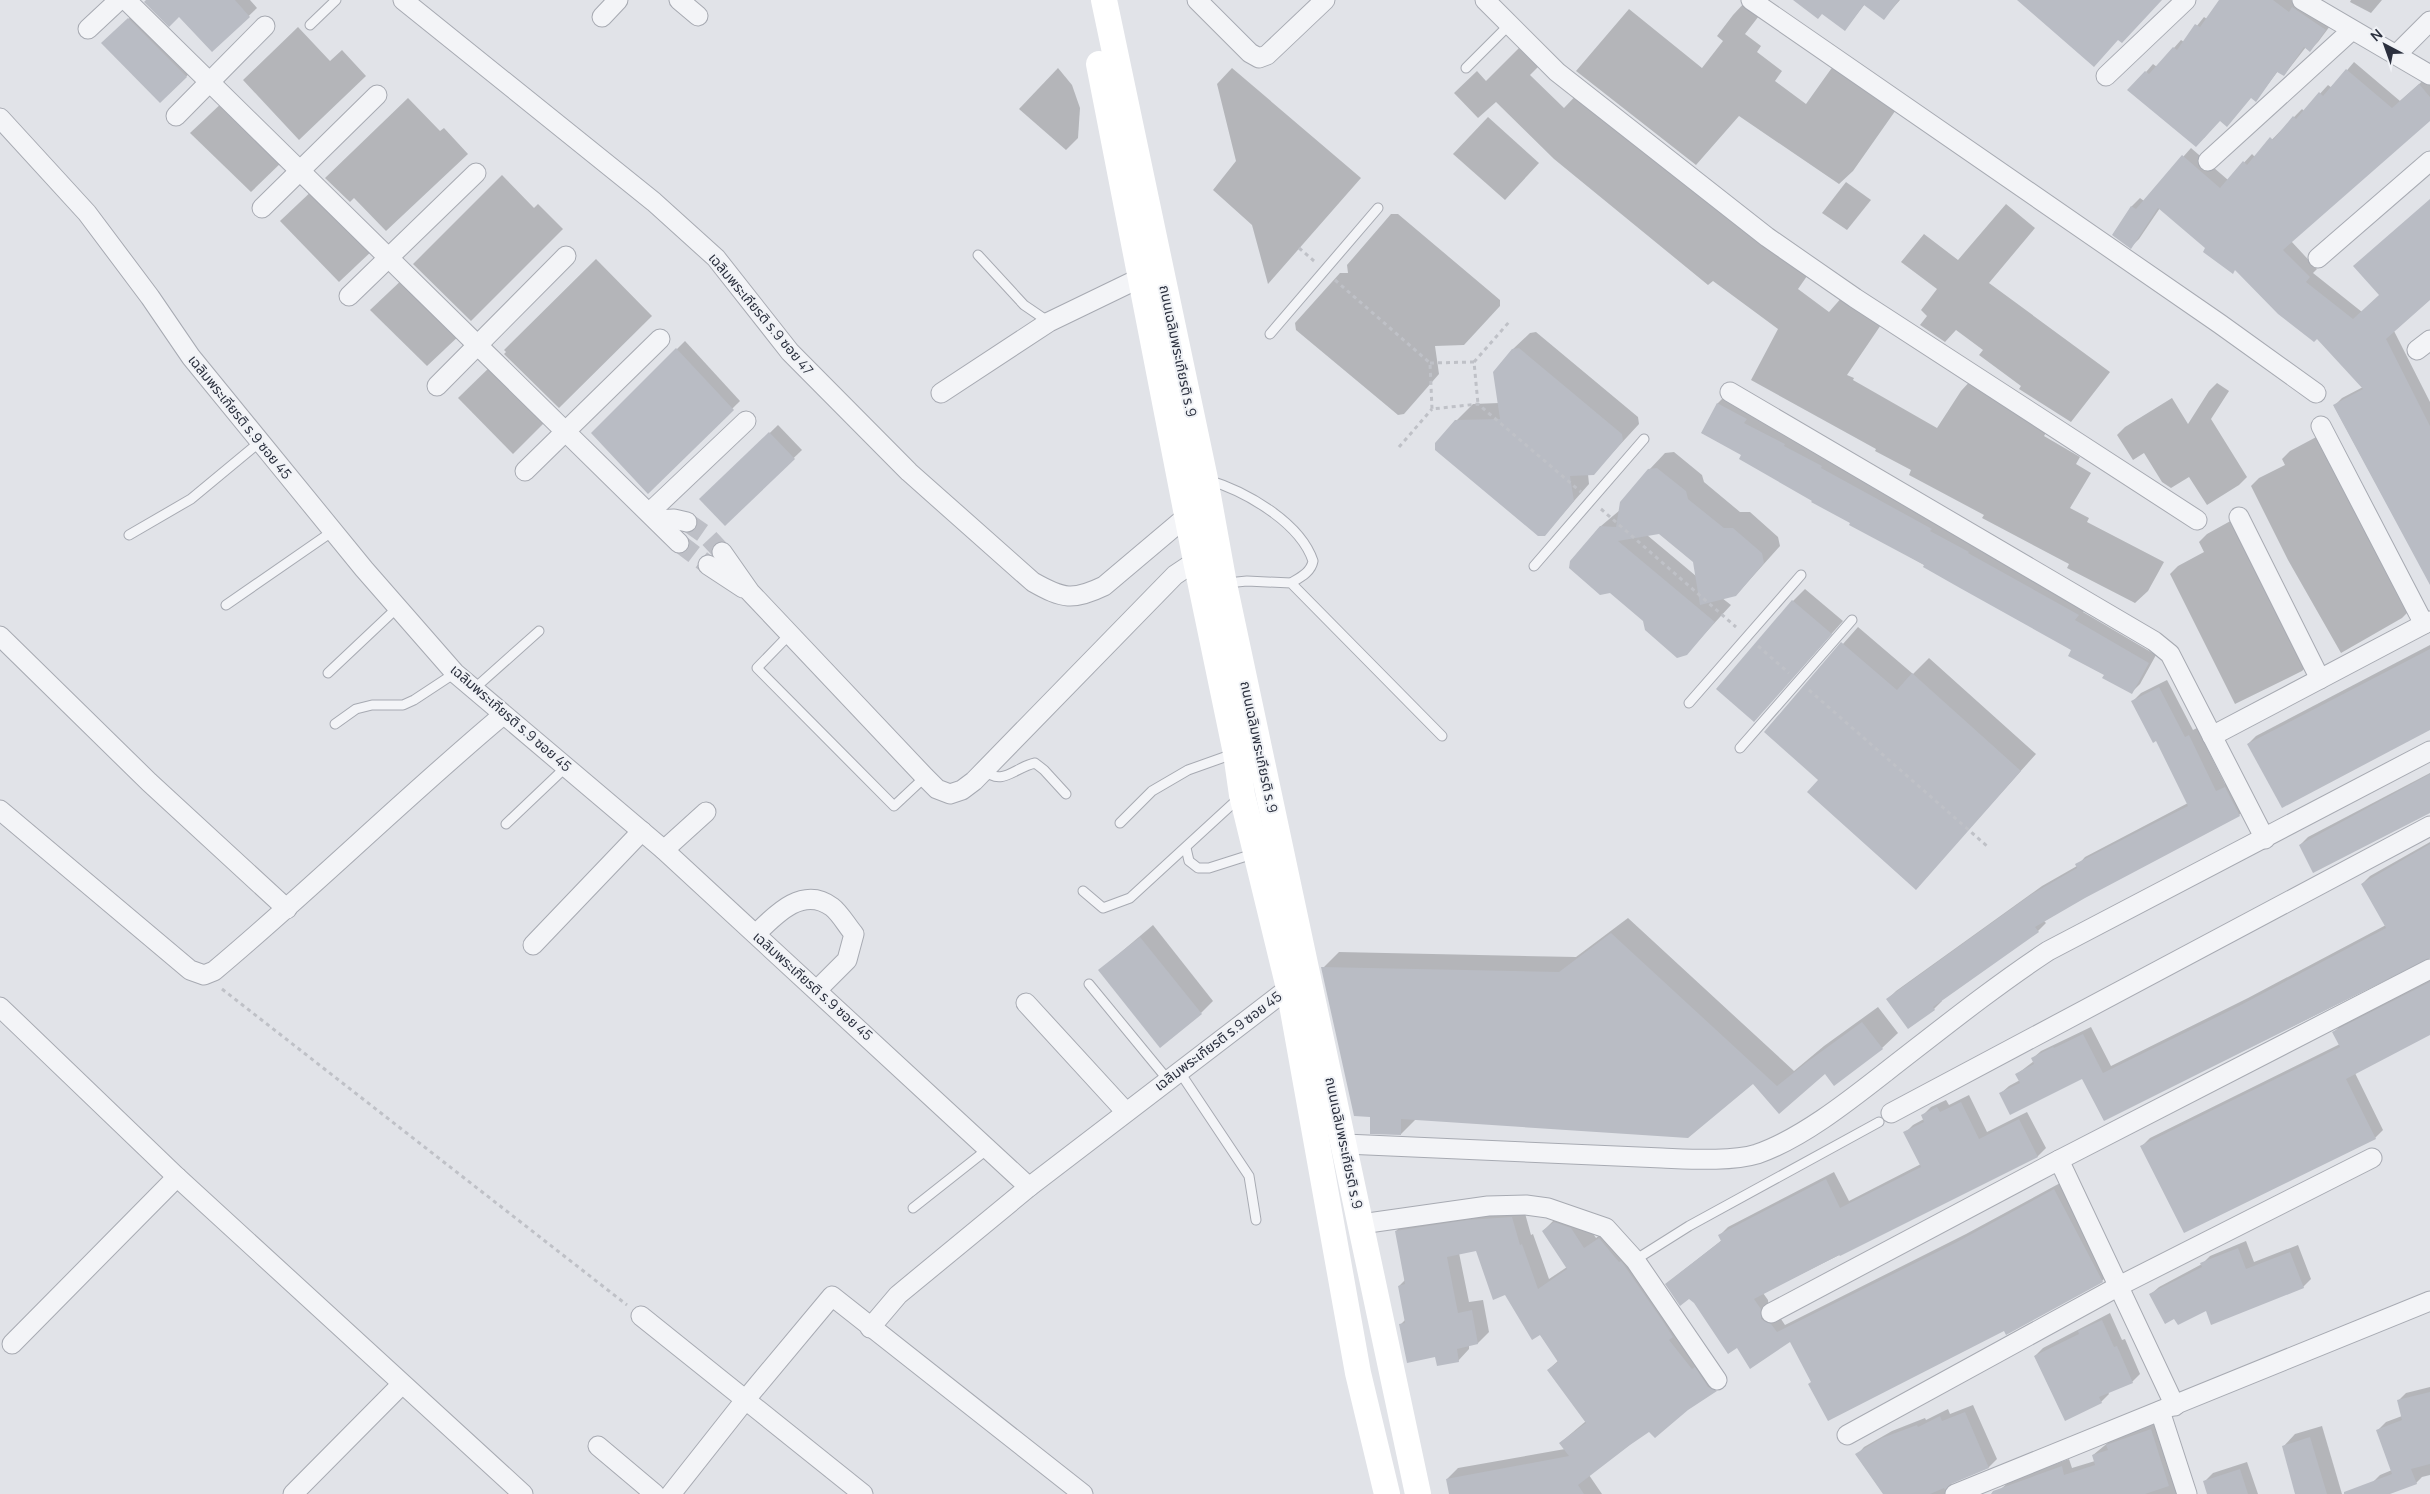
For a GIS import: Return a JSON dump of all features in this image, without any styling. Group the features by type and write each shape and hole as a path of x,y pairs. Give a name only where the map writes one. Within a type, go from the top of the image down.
{"main road":[{"name":"ถนนเฉลิมพระเกียรติ ร.9","path":"1086,0 1187,516 1236,753 1242,795 1288,988 1358,1373 1387,1494"},
{"name":"ถนนเฉลิมพระเกียรติ ร.9","path":"1104,0 1205,479 1224,584 1418,1494"}],"street":[{"path":"88,29 119,0"},
{"path":"126,0 679,543"},
{"name":"เฉลิมพระเกียรติ ร.9 ซอย 47","path":"403,0 654,202 716,258 790,352 909,472 1033,582 1054,594 1071,597 1089,594 1104,586 1187,516"},
{"path":"602,17 618,0"},
{"path":"679,0 698,16"},
{"path":"1196,0 1250,54 1259,58 1267,55 1325,0"},
{"path":"1485,0 1557,72 1767,237 1864,303 2197,520"},
{"path":"1751,0 2220,324 2316,393"},
{"path":"2106,76 2186,0"},
{"path":"2302,0 2430,75"},
{"path":"2396,55 2430,21"},
{"path":"176,116 265,26"},
{"path":"2208,161 2352,30"},
{"path":"262,208 377,95"},
{"name":"เฉลิมพระเกียรติ ร.9 ซอย 45","path":"0,118 87,213 150,297 191,357 261,441 332,531 456,672 503,715 567,766 664,850 990,1148 1029,1187"},
{"path":"2318,258 2430,161"},
{"path":"349,296 390,259 476,173"},
{"path":"437,386 566,256"},
{"path":"941,393 1049,322 1140,278"},
{"path":"526,471 660,339"},
{"path":"1730,392 2154,641 2170,654 2265,839"},
{"path":"653,516 746,421"},
{"path":"2212,736 2427,622 2321,426"},
{"path":"653,516 687,522"},
{"path":"2239,517 2320,679"},
{"path":"722,552 750,592 937,789 950,794 962,790 974,781 1175,575 1196,561"},
{"path":"708,566 750,592"},
{"path":"0,636 149,782 287,909"},
{"path":"0,810 190,970 204,974 214,971 287,909 432,774 503,715"},
{"path":"1344,1144 1662,1158 1714,1159 1756,1154 1785,1141 1844,1105 2011,975 2048,951 2430,751"},
{"path":"664,850 706,812"},
{"path":"1885,1118 2430,826"},
{"path":"533,945 642,831"},
{"path":"756,934 779,910 802,900 815,900 832,907 854,934 847,960 817,990"},
{"path":"1771,1313 2059,1160 2430,969"},
{"name":"เฉลิมพระเกียรติ ร.9 ซอย 45","path":"870,1328 898,1295 1029,1187 1288,988"},
{"path":"1026,1003 1126,1112"},
{"path":"0,1007 177,1177 522,1494"},
{"path":"1847,1435 2119,1286 2372,1158"},
{"path":"2059,1160 2119,1286 2167,1408 2186,1494"},
{"path":"12,1344 177,1177"},
{"path":"1361,1224 1488,1206 1526,1205 1548,1208 1606,1228 1635,1260 1717,1380"},
{"path":"671,1494 746,1399 832,1296 870,1328 1084,1494"},
{"path":"1955,1494 2430,1301"},
{"path":"641,1316 863,1494"},
{"path":"293,1494 402,1384"},
{"path":"598,1446 655,1494"}],"lane":[{"path":"310,25 336,0"},
{"path":"1466,68 1508,25"},
{"path":"1270,334 1378,208"},
{"path":"978,255 1024,305 1049,322"},
{"path":"1534,566 1644,439"},
{"path":"130,535 190,499 261,441"},
{"path":"1205,479 1229,486 1264,506 1292,530 1313,560 1312,566 1306,573 1291,583 1247,581 1224,584"},
{"path":"226,605 332,531"},
{"path":"1689,703 1800,575"},
{"path":"1291,583 1442,736"},
{"path":"328,673 398,607"},
{"path":"1740,748 1852,620"},
{"path":"474,688 539,630"},
{"path":"790,634 757,668 894,806 926,777"},
{"path":"336,724 356,708 372,704 403,705 456,672"},
{"path":"1120,823 1152,791 1188,770 1236,753"},
{"path":"984,769 991,777 998,779 1024,765 1035,763 1066,794"},
{"path":"506,824 567,766"},
{"path":"1083,891 1103,908 1130,898 1242,795"},
{"path":"1186,848 1189,862 1198,868 1210,868 1256,853"},
{"path":"1089,984 1173,1075 1249,1176 1256,1220"},
{"path":"1635,1260 1689,1226 1885,1118"},
{"path":"913,1208 990,1148"}],"path":[{"path":"1299,248 1430,363 1474,362"},
{"path":"1509,322 1474,362 1478,404 1591,500 1987,846"},
{"path":"1430,363 1432,409"},
{"path":"1399,447 1432,409 1478,404"},
{"path":"204,974 641,1316"}],"building":[{"path":"146,0 235,0 250,17 212,52 179,17 169,27 144,2"},
{"path":"1793,0 1899,0 1884,20 1864,5 1845,31 1822,14 1818,19"},
{"path":"2017,0 2162,0 2122,43 2118,40 2094,67"},
{"path":"2219,0 2273,0 2289,12 2292,7 2326,30 2310,52 2304,47 2284,76 2277,72 2256,102 2251,98 2227,127 2220,121 2196,147 2127,90 2145,71 2149,74 2173,47 2177,50 2195,24 2200,27"},
{"path":"128,18 187,77 160,103 101,43"},
{"path":"2346,69 2392,108 2419,84 2430,97 2430,121 2283,250 2310,277 2306,282 2353,319 2379,295 2353,266 2430,199 2430,300 2386,339 2430,426 2430,585 2333,405 2363,389 2317,339 2314,342 2278,314 2235,270 2233,274 2203,252 2205,248 2158,208 2131,249 2112,235 2131,206 2136,209 2182,155 2220,188 2243,161 2247,165 2270,137 2273,140 2293,116 2296,119 2319,92 2323,96"},
{"path":"676,348 734,410 648,494 591,433"},
{"path":"1519,348 1622,434 1623,441 1594,475 1570,476 1574,501 1545,536 1538,536 1435,450 1435,443 1455,420 1500,419 1493,372 1512,349"},
{"path":"1717,403 1747,419 1744,423 1785,444 1784,446 1822,466 1821,468 1932,529 1930,531 2079,615 2075,620 2149,663 2132,694 2102,678 2104,675 2068,656 2071,650 1923,567 1924,565 1849,525 1850,523 1739,459 1741,455 1701,433"},
{"path":"769,432 795,459 725,526 699,499"},
{"path":"1657,468 1686,491 1688,499 1724,528 1733,528 1762,553 1764,563 1736,596 1700,605 1693,562 1659,534 1618,541 1715,622 1687,655 1677,658 1645,630 1643,621 1610,593 1600,595 1569,568 1570,561 1600,526 1616,527 1620,502 1648,469"},
{"path":"1792,600 1832,634 1754,722 1716,689"},
{"path":"1841,642 1897,690 1912,673 2021,771 1916,890 1807,792 1818,780 1764,732"},
{"path":"2430,649 2430,730 2282,808 2247,744"},
{"path":"2159,687 2185,737 2189,735 2216,791 2225,787 2240,816 2085,898 2035,927 2039,932 1933,1007 1935,1010 1908,1029 1886,999 2032,894 2077,868 2075,864 2188,806 2156,741 2153,743 2131,701"},
{"path":"2430,774 2430,813 2313,873 2299,845"},
{"path":"2430,844 2430,958 2104,1121 2082,1079 2010,1115 1999,1093 2020,1083 2015,1074 2034,1064 2031,1058 2053,1047 2083,1034 2103,1073 2239,1006 2386,928 2361,884"},
{"path":"1611,933 1777,1086 1862,1022 1883,1049 1834,1086 1825,1074 1779,1114 1753,1084 1688,1138 1401,1119 1401,1135 1370,1134 1370,1117 1354,1116 1321,967 1559,972"},
{"path":"1140,937 1202,1014 1160,1048 1098,970"},
{"path":"2430,982 2430,1035 2346,1079 2376,1139 2184,1233 2140,1146 2340,1047 2332,1032"},
{"path":"1961,1102 1979,1139 2019,1119 2038,1157 1754,1299 1761,1309 1761,1319 1771,1324 1777,1332 1957,1242 2054,1189 2103,1282 2006,1335 2004,1331 1828,1421 1808,1384 1811,1382 1790,1342 1750,1369 1737,1348 1728,1354 1694,1303 1689,1299 1680,1306 1665,1284 1721,1241 1718,1235 1826,1179 1840,1208 1921,1167 1903,1132 1924,1122 1921,1115 1937,1107 1940,1112"},
{"path":"1512,1217 1520,1245 1522,1244 1538,1289 1567,1269 1542,1231 1554,1222 1571,1228 1584,1248 1599,1238 1619,1262 1621,1261 1662,1320 1673,1337 1669,1340 1692,1369 1695,1367 1708,1387 1717,1391 1688,1410 1655,1438 1649,1432 1578,1485 1584,1494 1449,1494 1446,1479 1569,1456 1559,1443 1586,1423 1547,1370 1558,1362 1540,1335 1532,1340 1505,1295 1493,1300 1476,1251 1447,1257 1458,1313 1472,1310 1478,1344 1457,1349 1459,1362 1437,1366 1435,1357 1407,1363 1399,1324 1405,1323 1398,1286 1405,1284 1395,1231 1467,1220"},
{"path":"2238,1248 2246,1269 2290,1252 2304,1288 2211,1325 2206,1311 2178,1325 2174,1319 2165,1324 2149,1294 2202,1267 2200,1263"},
{"path":"2102,1320 2114,1347 2117,1346 2133,1383 2099,1397 2102,1403 2065,1421 2034,1356 2079,1334 2078,1331"},
{"path":"2430,1392 2430,1464 2411,1469 2417,1484 2390,1494 2344,1494 2344,1492 2392,1474 2376,1430 2402,1420 2397,1400"},
{"path":"1965,1412 1989,1468 1951,1484 1945,1490 1944,1488 1930,1494 1883,1494 1855,1454 1882,1438 1917,1425 1918,1427 1940,1416 1942,1421"},
{"path":"2151,1429 2169,1486 2145,1494 1991,1494 1993,1491 2062,1466 2064,1475 2095,1465 2092,1455 2108,1450 2106,1445"},
{"path":"2310,1437 2327,1494 2295,1494 2282,1446"},
{"path":"2240,1469 2248,1494 2207,1494 2203,1481"}],"tunnel":[{"path":"687,522 707,536 722,552"},
{"path":"679,543 708,565"}]}
